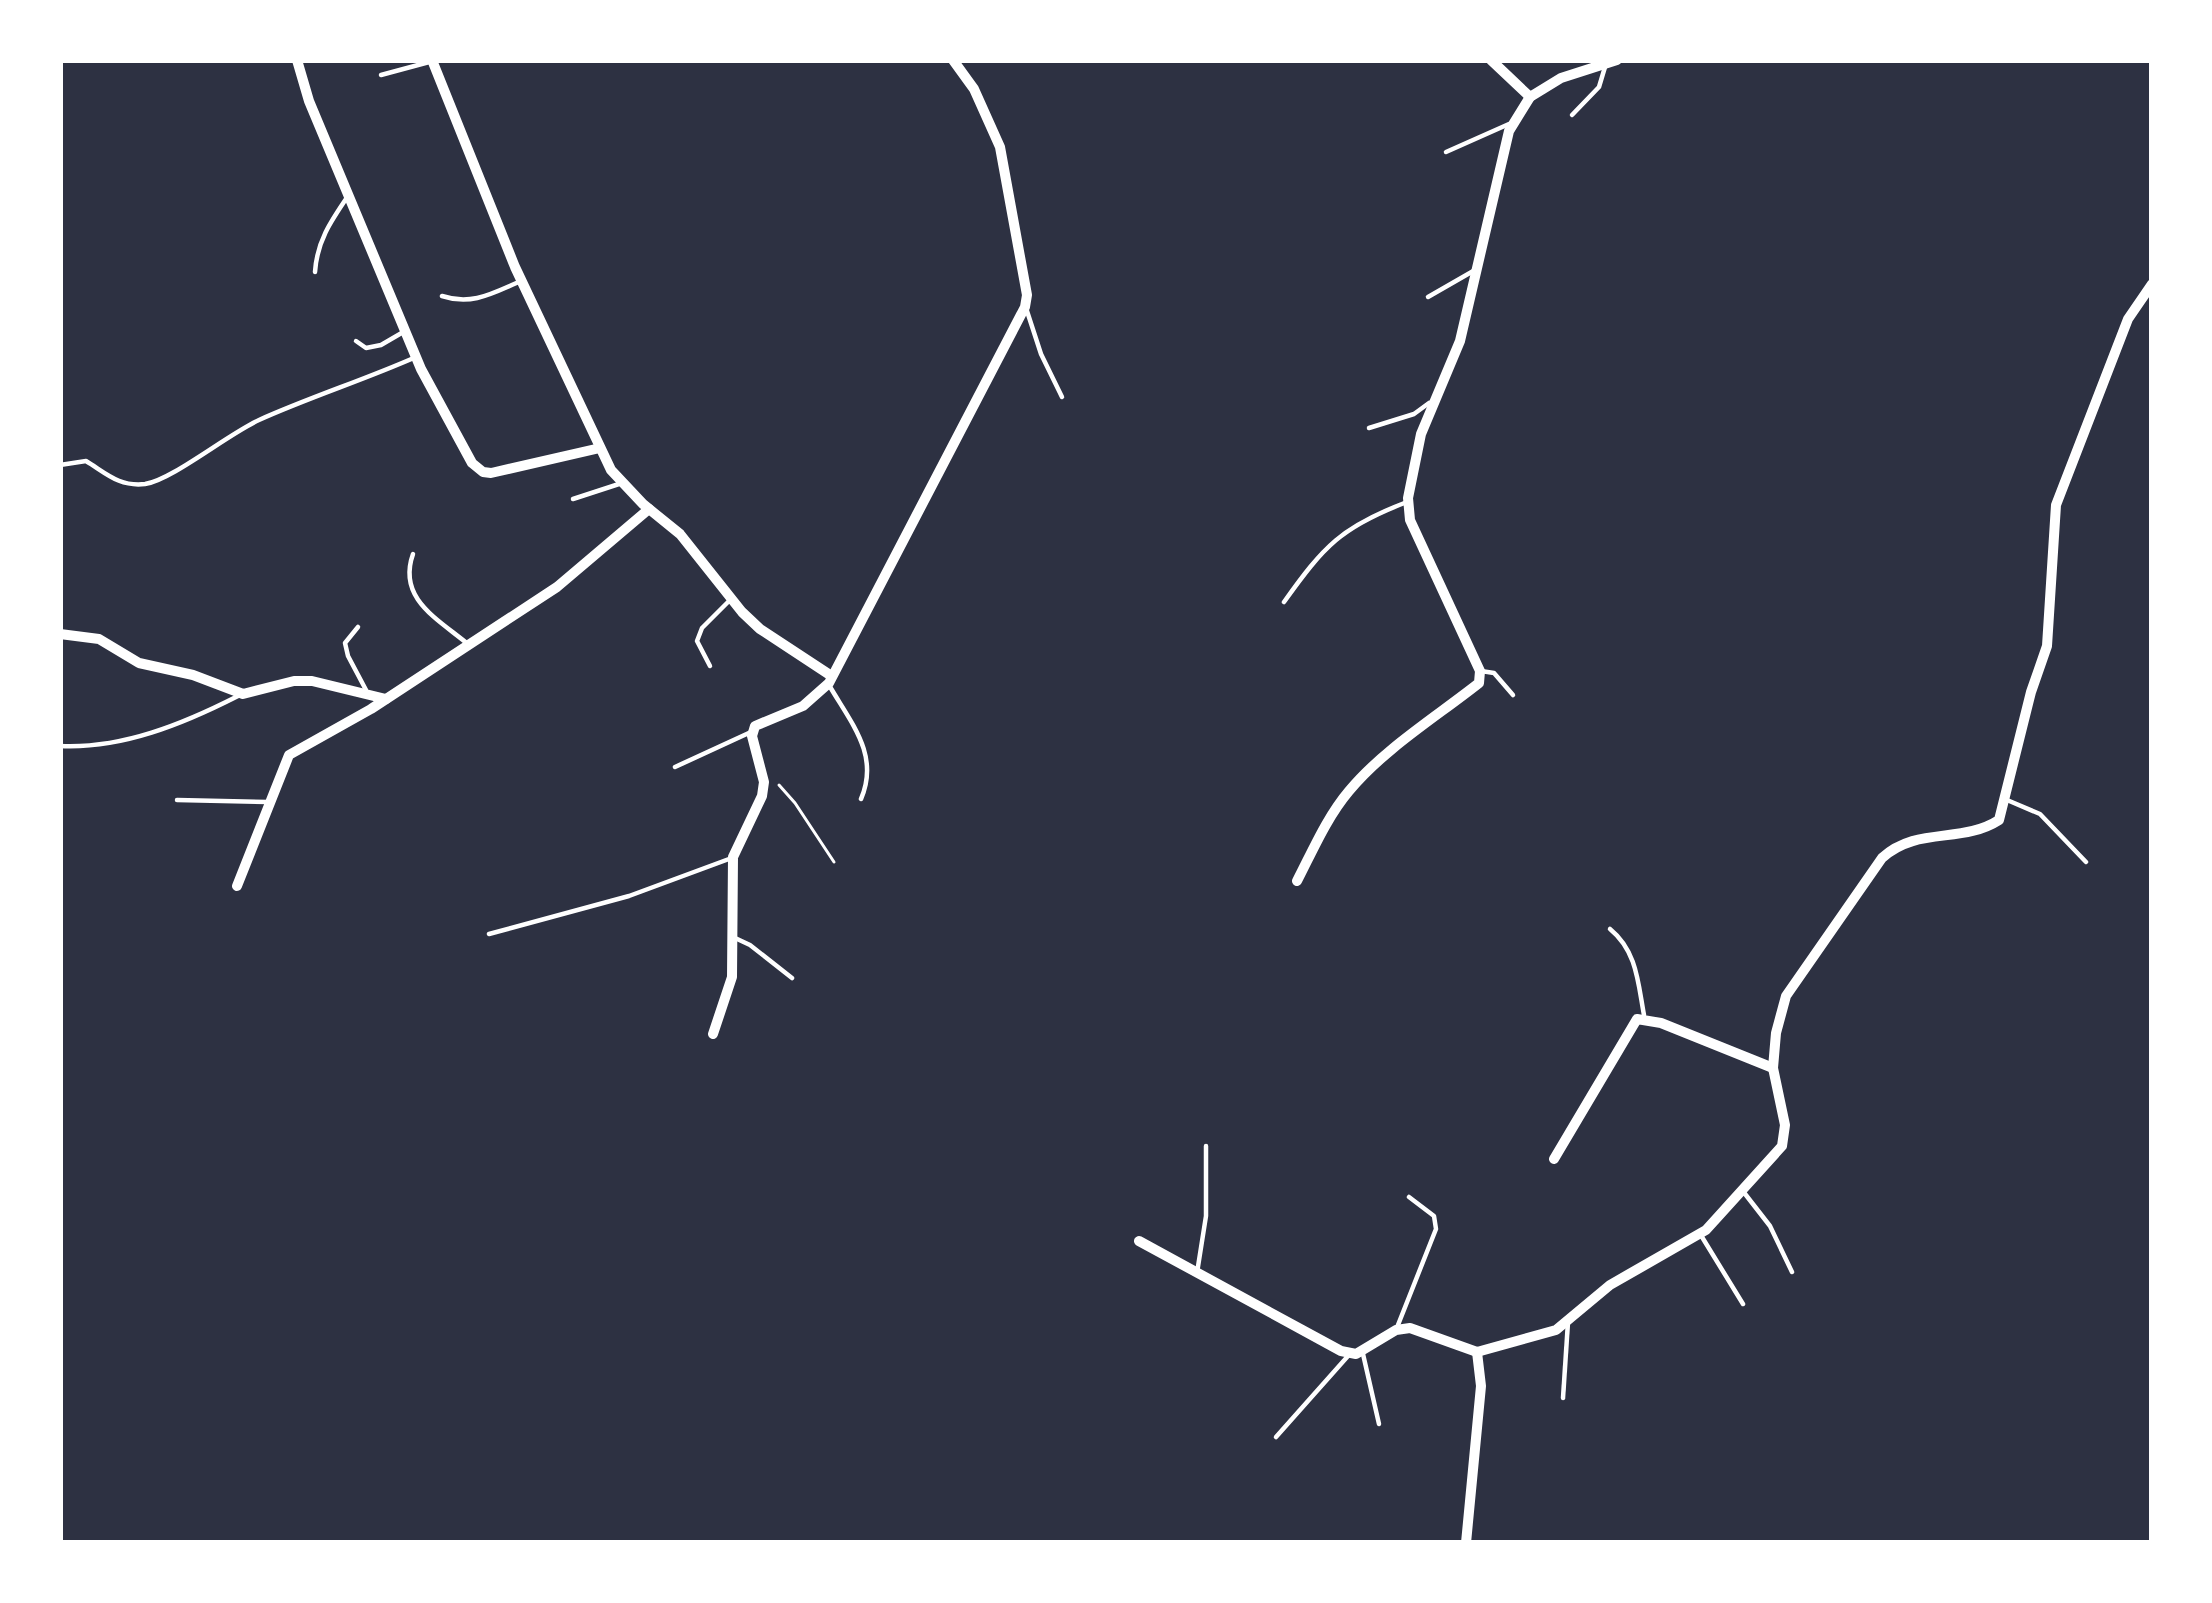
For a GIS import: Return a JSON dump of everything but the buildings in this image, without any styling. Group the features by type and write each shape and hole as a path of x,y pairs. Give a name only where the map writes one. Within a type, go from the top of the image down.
{"street":[{"path":"297,60 309,101 416,357 472,463 483,472 600,448"},
{"path":"712,1034 732,977 733,857 762,796 754,730 764,721 803,706 829,679 1025,307 1027,296 1000,147 974,89 953,60"},
{"path":"1491,60 1530,97"},
{"path":"432,61 521,280 611,470 680,534 760,629 829,679"},
{"path":"1297,880 1350,790 1479,682 1480,671 1419,543 1408,502 1421,434 1460,341 1514,122 1530,97 1562,79 1611,62"},
{"path":"1139,1241 1356,1353 1396,1330 1410,1328 1477,1352 1556,1330 1610,1285 1700,1234 1782,1146 1785,1137 1773,1068 1786,996 1882,859 1898,844 1918,837 1983,830 1999,820 2031,692 2048,646 2056,505 2128,319 2152,284"},
{"path":"238,886 289,754 386,699 557,587 650,509"},
{"path":"60,634 99,639 139,663 193,675 243,694 312,681 386,699"},
{"path":"1554,1159 1621,1051 1632,1022 1644,1018 1773,1068"},
{"path":"1466,1543 1481,1386 1477,1352"}],"lane":[{"path":"381,75 432,61"},
{"path":"1572,116 1599,87 1611,62"},
{"path":"1446,152 1514,122"},
{"path":"315,272 316,253 326,228 348,195"},
{"path":"1428,297 1477,269"},
{"path":"442,296 461,303 521,280"},
{"path":"1025,307 1040,354 1062,398"},
{"path":"356,341 366,348 405,331"},
{"path":"60,464 86,460 112,480 151,484 262,418 416,357"},
{"path":"1369,428 1414,414 1433,400"},
{"path":"573,499 623,483"},
{"path":"1284,602 1311,564 1341,535 1361,519 1408,502"},
{"path":"413,554 407,572 410,588 423,607 469,645"},
{"path":"710,666 698,641 702,628 732,598"},
{"path":"358,627 345,643 369,694"},
{"path":"1480,671 1494,673 1513,695"},
{"path":"829,679 868,760 871,777 861,799"},
{"path":"60,746 124,740 191,720 243,694"},
{"path":"675,767 754,730"},
{"path":"177,800 268,802"},
{"path":"2007,800 2040,814 2086,862"},
{"path":"489,934 617,900 733,857"},
{"path":"1610,929 1625,941 1633,958 1644,1018"},
{"path":"735,938 792,978"},
{"path":"1197,1273 1206,1216 1206,1146"},
{"path":"1742,1190 1770,1226 1792,1272"},
{"path":"1396,1330 1436,1229 1434,1216 1408,1197"},
{"path":"1700,1234 1743,1304"},
{"path":"1563,1398 1568,1322"},
{"path":"1276,1437 1356,1353 1379,1424"}],"path":[{"path":"760,770 795,803 833,862"}]}
